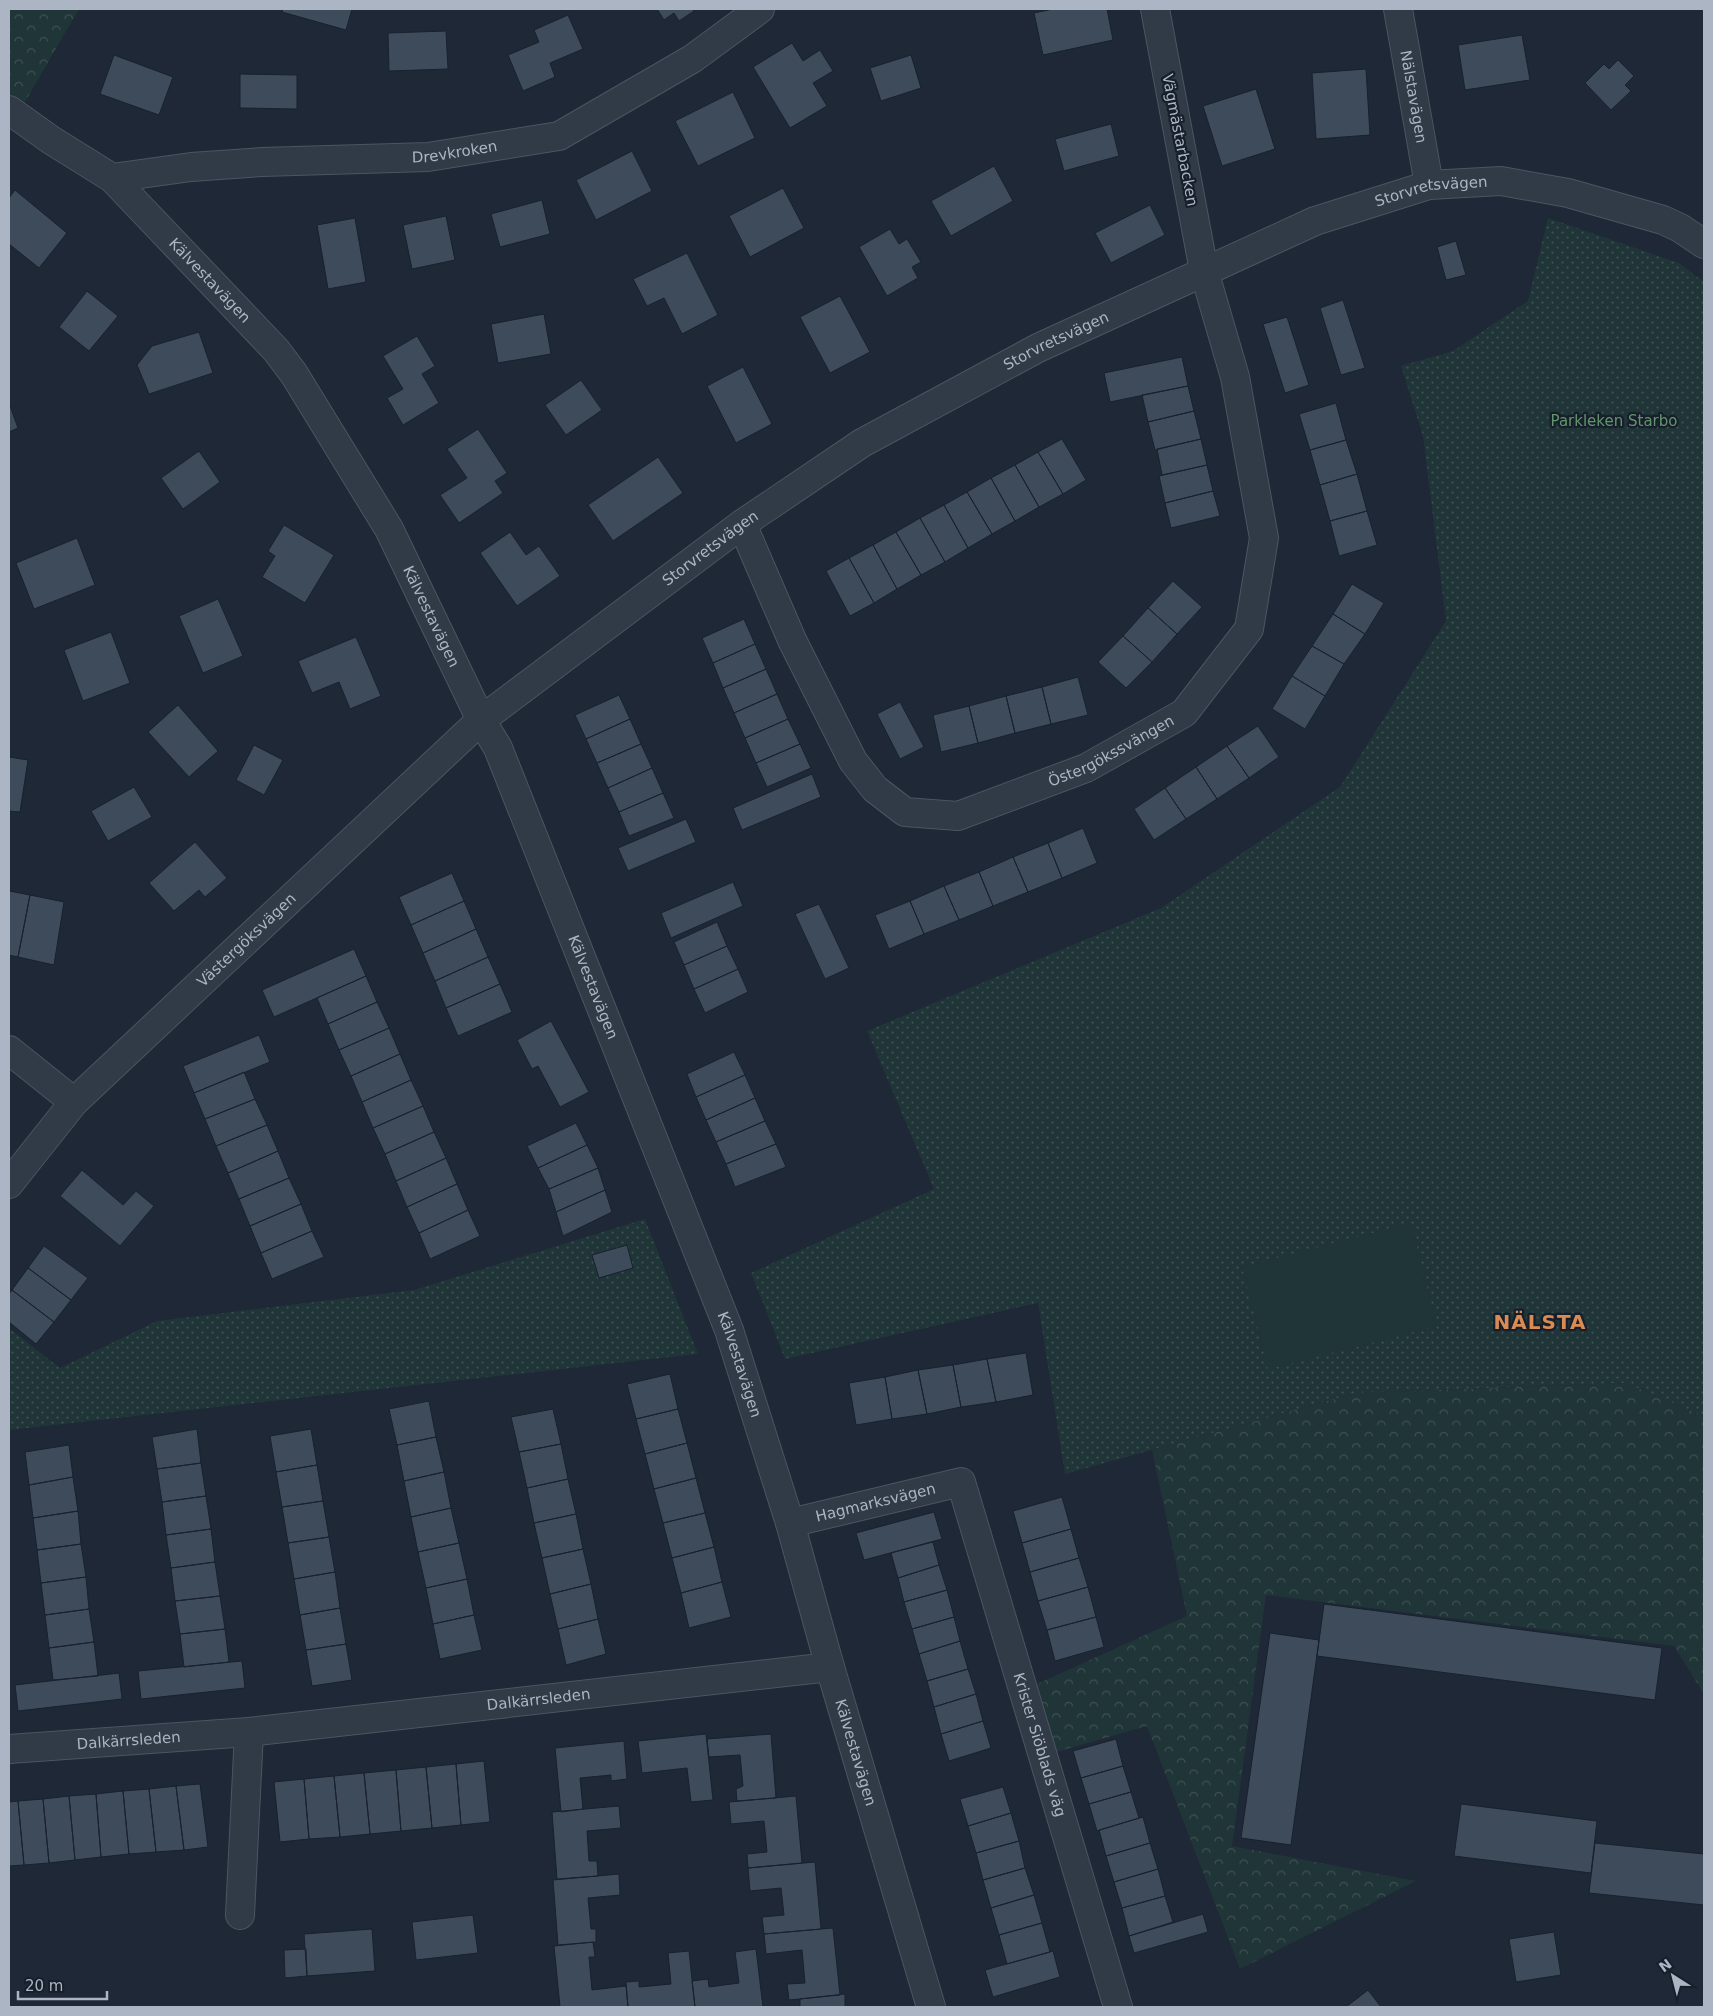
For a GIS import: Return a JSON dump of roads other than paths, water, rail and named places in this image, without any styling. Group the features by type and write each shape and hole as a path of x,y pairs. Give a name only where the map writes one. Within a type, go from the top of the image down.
{"street":[{"name":"Drevkroken","path":"112,178 191,167 262,162 428,157 559,136 692,59 760,9"},
{"name":"Vägmästarbacken","path":"1155,9 1204,271"},
{"name":"Nälstavägen","path":"1398,9 1429,185"},
{"name":"Kälvestavägen","path":"9,110 51,140 112,178 276,350 294,374 389,529 480,720 498,748 730,1330 790,1523 830,1667 931,2007"},
{"name":"Storvretsvägen","path":"480,720 742,524 871,439 1038,348 1315,221 1429,185 1501,181 1568,193 1663,220 1680,228 1704,244"},
{"name":"Östergökssvängen","path":"742,524 792,640 853,761 875,789 905,812 958,816 1086,768 1184,714 1249,629 1264,538 1235,377 1204,271"},
{"name":"Västergöksvägen","path":"9,1184 74,1102 480,720"},
{"path":"9,1050 74,1102"},
{"name":"Hagmarksvägen","path":"790,1523 961,1482"},
{"name":"Krister Siöblads väg","path":"961,1482 1118,2007"},
{"name":"Dalkärrsleden","path":"9,1750 249,1732 830,1667"},
{"path":"240,1915 249,1732"}],"district":[{"name":"NÄLSTA","path":"1540,1322"}],"park label":[{"name":"Parkleken Starbo","path":"1614,421"}]}
